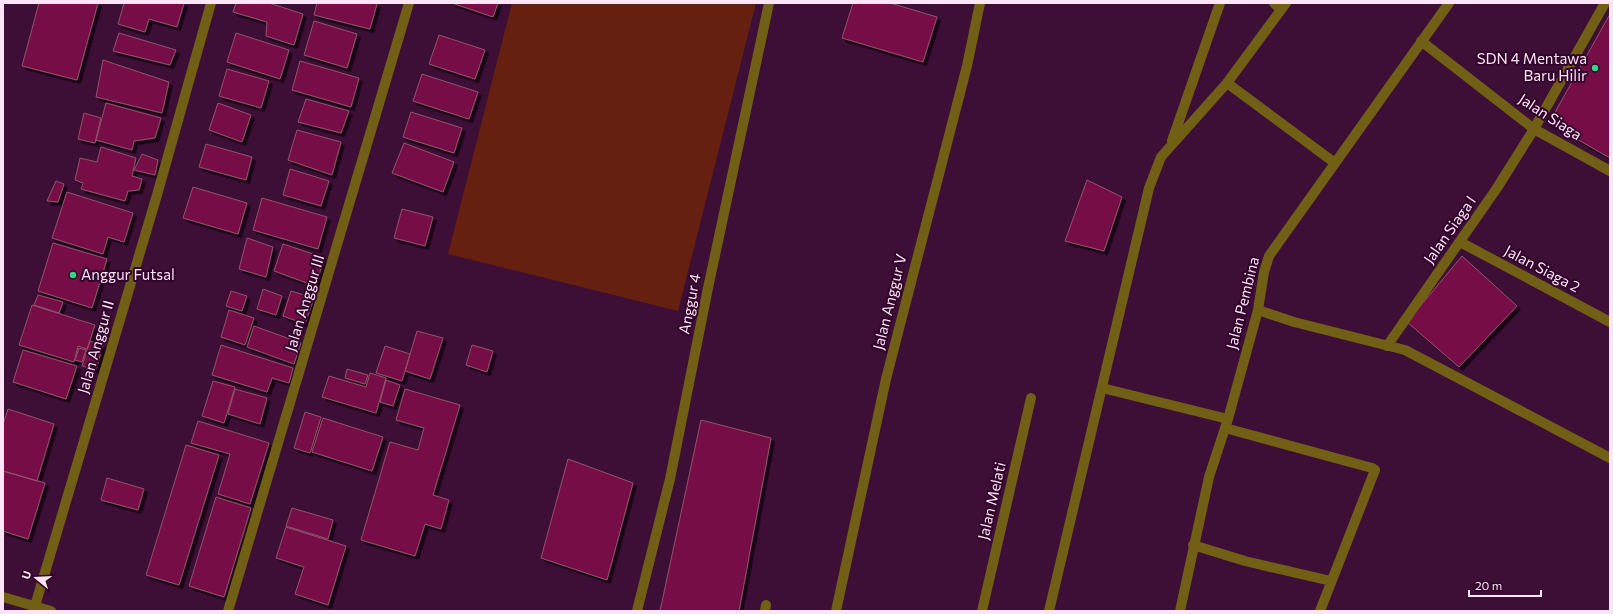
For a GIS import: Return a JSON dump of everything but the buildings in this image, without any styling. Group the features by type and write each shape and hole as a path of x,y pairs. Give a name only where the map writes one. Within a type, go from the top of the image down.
{"street":[{"name":"Jalan Anggur II","path":"35,606 152,210 210,3"},
{"name":"Jalan Anggur III","path":"228,611 409,3"},
{"name":"Anggur 4","path":"637,611 670,479 708,288 769,3"},
{"name":"Jalan Anggur V","path":"836,611 886,379 967,66 980,3"},
{"path":"1169,147 1220,3"},
{"name":"Jalan Pembina","path":"1180,611 1208,477 1226,423 1258,310 1264,272 1269,256 1449,3"},
{"name":"Jalan Siaga I","path":"1387,346 1497,188 1534,129 1605,3"},
{"path":"1049,611 1150,188 1159,161 1169,147 1227,82 1280,5"},
{"name":"Jalan Siaga","path":"1421,41 1534,129 1610,171"},
{"path":"1227,82 1335,163"},
{"name":"Jalan Siaga 2","path":"1460,242 1610,322"},
{"path":"1258,310 1294,322 1405,350 1610,458"},
{"path":"1102,388 1226,423 1376,470 1320,611"},
{"name":"Jalan Melati","path":"982,611 1031,398"},
{"path":"1193,545 1245,561 1331,581"},
{"path":"3,597 50,611"}],"shaded area":[{"path":"512,3 756,3 678,311 448,254"}],"place":[{"name":"SDN 4 Mentawa Baru Hilir","path":"1595,68"},
{"name":"Anggur Futsal","path":"73,275"}]}
